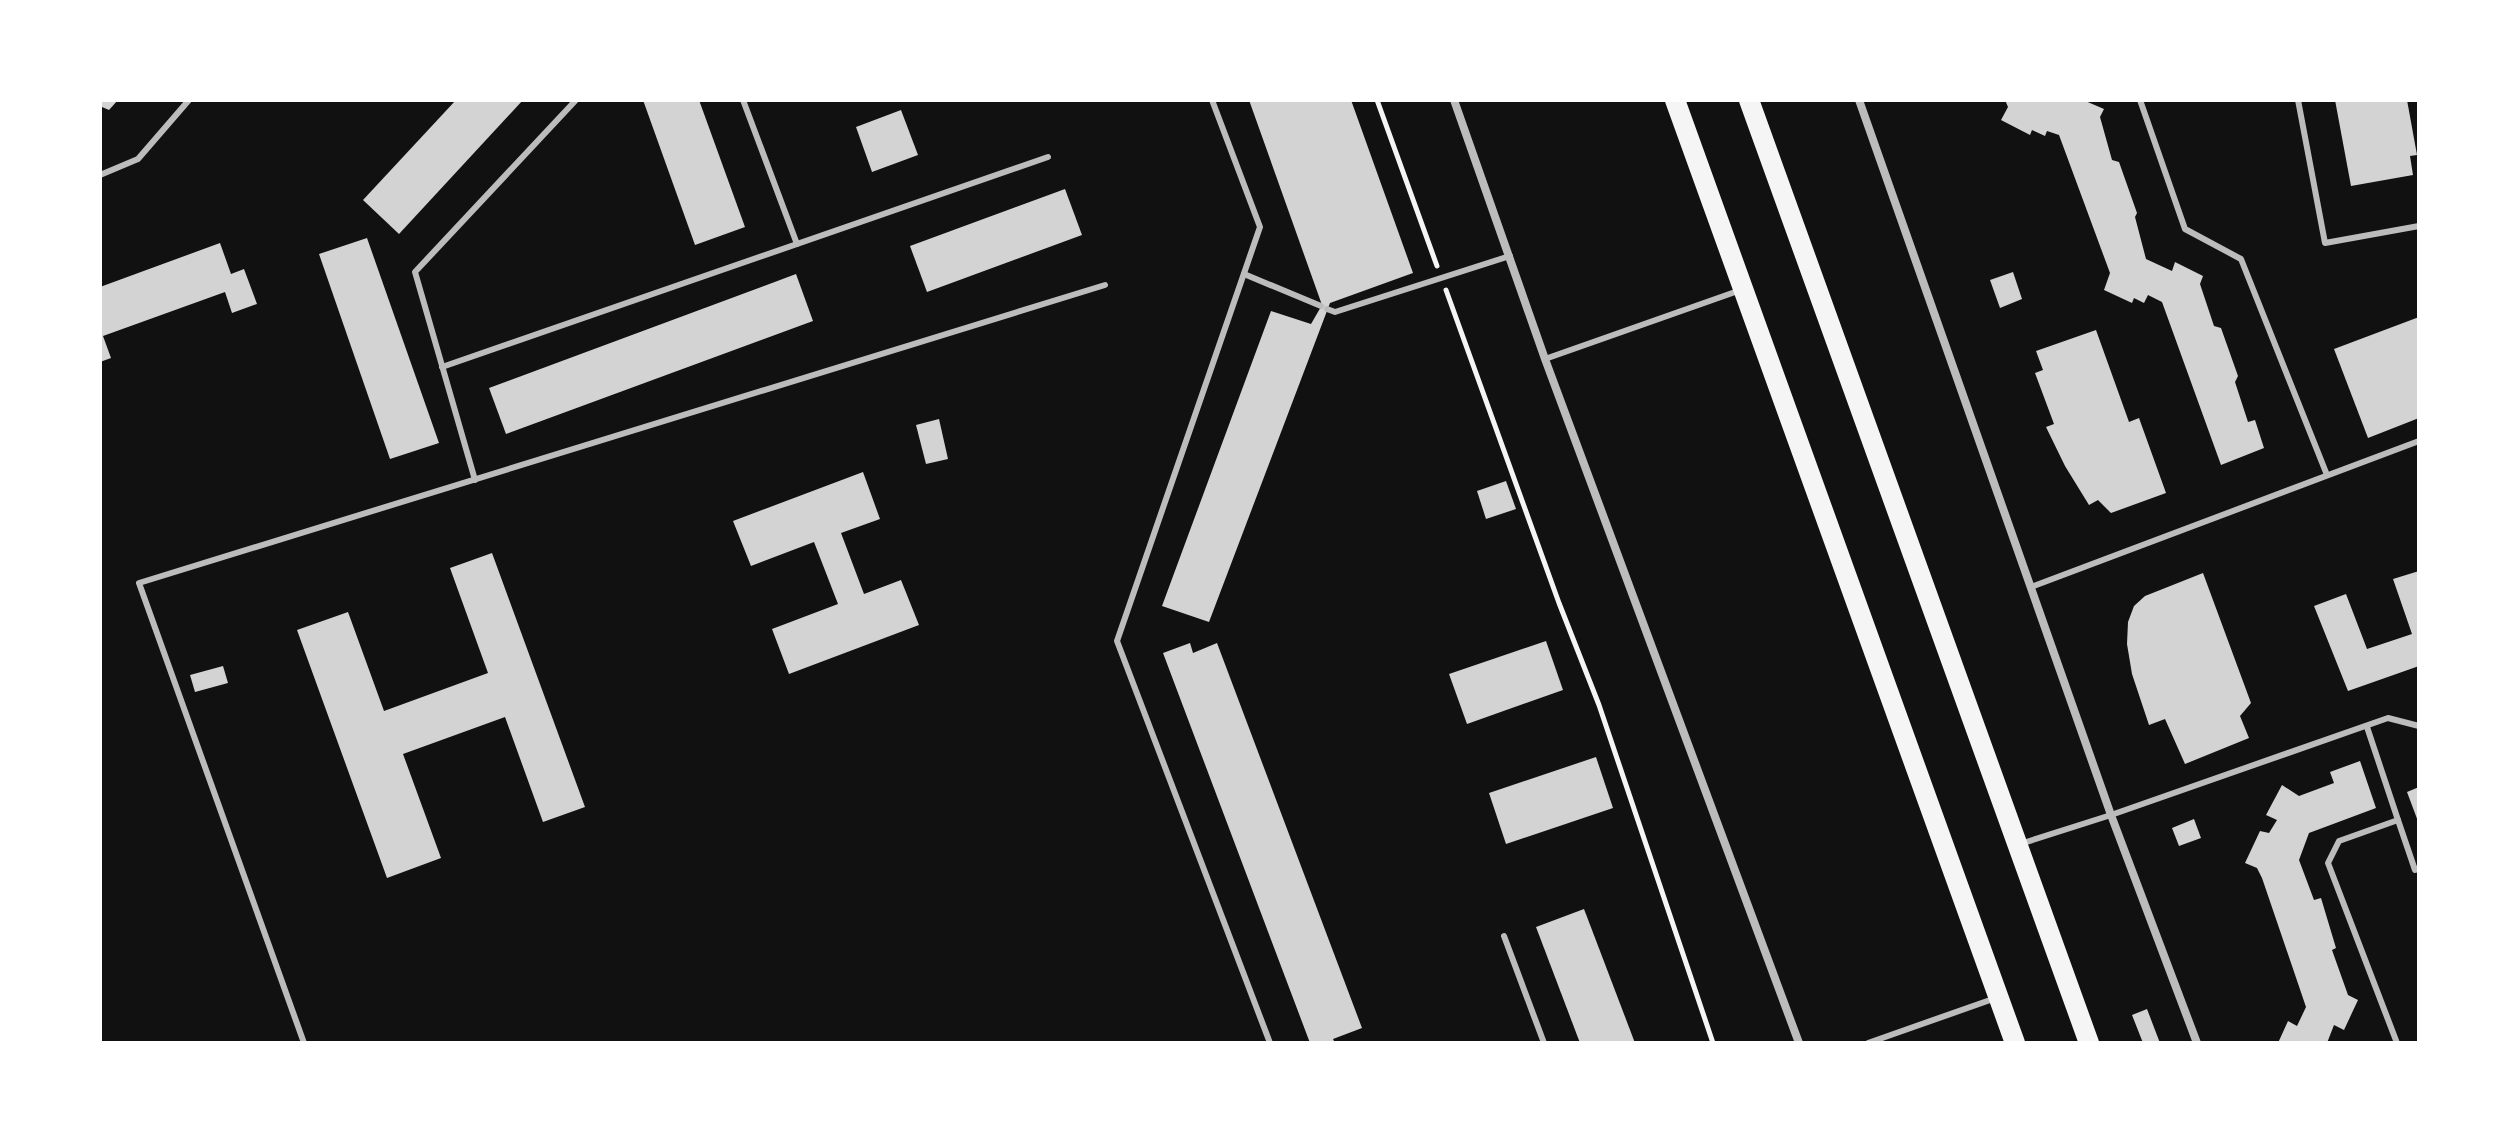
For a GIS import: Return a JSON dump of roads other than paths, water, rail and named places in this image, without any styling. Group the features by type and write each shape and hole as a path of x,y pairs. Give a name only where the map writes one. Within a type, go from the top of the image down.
{"main road":[{"path":"1675,100 2015,1043"},
{"path":"1749,100 2089,1043"}],"street":[{"path":"1454,100 1545,359 1799,1043"},
{"path":"1859,100 2111,815 2197,1043"}],"lane":[{"path":"100,175 138,159 189,100"},
{"path":"475,480 415,272 576,100"},
{"path":"743,100 797,244"},
{"path":"1212,100 1260,227 1117,641 1270,1043"},
{"path":"2140,100 2185,229 2241,259 2327,475"},
{"path":"2298,100 2325,243 2419,226"},
{"path":"442,367 1048,157"},
{"path":"1244,274 1335,312 1510,256"},
{"path":"304,1043 139,583 1105,285"},
{"path":"1545,359 1742,289"},
{"path":"2031,587 2419,441"},
{"path":"2017,845 2388,718 2419,726"},
{"path":"2367,727 2415,870 2419,868"},
{"path":"2397,1043 2328,863 2339,841 2398,820"},
{"path":"1504,936 1544,1043"},
{"path":"1868,1043 1998,997"}]}
